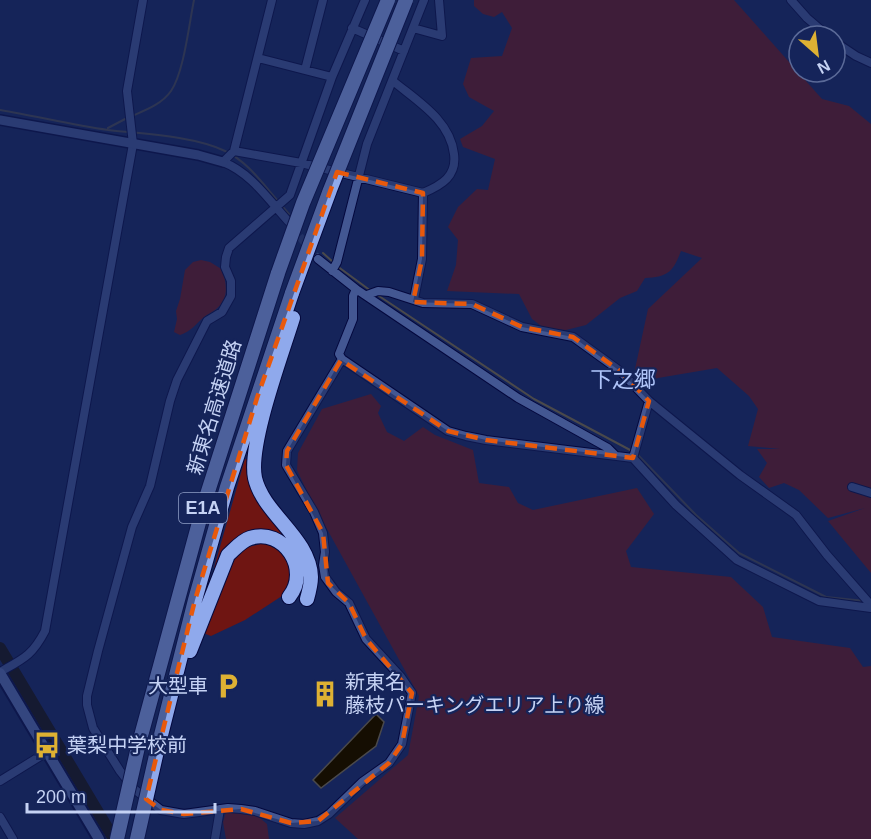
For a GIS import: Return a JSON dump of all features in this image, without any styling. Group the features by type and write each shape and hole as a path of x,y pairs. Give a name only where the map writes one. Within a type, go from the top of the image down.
{"highway":[{"name":"新東名高速道路","path":"117,839 138,747 204,504 278,273 303,203 388,0"},
{"name":"新東名高速道路","path":"137,839 195,600 228,487 363,107 406,0"},
{"path":"296,294 269,397 254,467 256,481 264,498 303,550 311,576 307,600"},
{"path":"171,698 220,573 228,555 239,544 250,538 263,536 277,542 293,554 298,572 295,589 289,597"}],"main road":[{"path":"0,673 99,839"}],"street":[{"path":"0,673 36,649 45,631 133,144 127,91 142,0"},
{"path":"223,162 234,151 272,0"},
{"path":"305,70 323,0"},
{"path":"342,359 287,452 286,465 314,512 323,533 325,545 323,566 328,583 349,603 366,639 401,677 412,693 402,744 389,763 362,782 329,814 318,821 304,824 291,823 255,811 234,808 202,813 171,813 161,810 134,789 93,728 87,696 132,527 150,486 177,380 207,321 222,312 231,296 231,281 225,267 226,257 230,248 290,195 332,77 365,0"},
{"path":"332,271 337,262 367,144 424,0"},
{"path":"413,28 441,36 439,0"},
{"path":"791,0 814,24"},
{"path":"352,28 404,51"},
{"path":"847,50 871,63"},
{"path":"258,58 332,77"},
{"path":"234,151 301,163 423,193 434,188 452,174 455,165 453,143 440,121 393,81"},
{"path":"0,120 198,154 235,166 288,221"},
{"path":"414,299 422,260 423,193"},
{"path":"318,259 356,289 518,398 608,448 615,455"},
{"path":"356,289 353,296 353,319 339,354 342,359 448,430 486,440 633,458 676,505 737,560 819,601 871,606"},
{"path":"367,295 378,291 423,303 472,303 522,327 573,337 620,371 649,401 740,475 796,515 871,606"},
{"path":"633,458 649,401"},
{"path":"852,487 871,494"},
{"path":"0,781 47,752"},
{"path":"215,839 220,809"},
{"path":"0,817 13,839"}],"highlighted area":[{"path":"337,172 423,193 422,259 413,302 472,304 522,327 573,337 620,371 649,401 633,458 486,440 448,431 341,360 287,451 286,465 323,533 328,583 349,603 366,639 412,693 402,744 389,763 318,821 291,823 241,809 184,814 161,810 146,799 195,600 257,398"}],"shaded area":[{"path":"474,0 734,0 787,60 787,84 809,84 822,99 849,106 871,124 871,573 828,521 865,508 828,518 799,490 784,483 769,488 759,477 767,463 757,449 780,449 748,446 758,409 749,396 717,368 658,378 641,384 635,369 648,309 702,258 681,251 669,272 645,278 637,291 620,298 586,325 566,330 544,328 532,319 519,294 447,291 456,265 458,240 448,227 458,207 477,189 488,190 495,159 463,147 460,139 482,126 494,111 469,97 463,84 471,58 502,56 512,28 502,12 494,17 483,14 474,6"},
{"path":"201,260 210,262 223,270 225,296 220,306 190,330 180,335 174,332 185,270 193,262"},
{"path":"371,394 381,406 378,413 387,432 404,441 423,427 435,435 473,450 479,483 509,487 518,503 533,510 637,488 654,514 626,551 631,567 731,577 763,607 772,637 850,648 863,667 871,666 871,839 358,839 335,818 408,755 419,696 311,500 297,470 298,453 322,409"},
{"path":"245,459 249,460 292,544 268,531 214,568"},
{"path":"265,543 289,556 293,572 288,592 245,620 211,636 203,633 228,566 239,552"},
{"path":"376,714 384,722 376,746 321,788 313,780"},
{"path":"226,812 255,814 267,824 269,839 226,839 223,822"}],"waterway":[{"path":"132,116 163,100 176,83 183,60 194,0"},
{"path":"0,110 94,128 183,139 212,146 241,161 278,201"},
{"path":"108,128 127,118"},
{"path":"282,206 289,214"},
{"path":"323,253 333,262"},
{"path":"337,266 371,291"},
{"path":"376,294 534,399 632,451"},
{"path":"637,454 696,515 739,553 826,597 865,601"},
{"path":"0,648 114,839"}],"tunnel":[{"path":"292,227 318,259"}],"place":[{"name":"大型車","path":"228,686"},
{"name":"新東名 藤枝パーキングエリア上り線","path":"325,694"},
{"name":"葉梨中学校前","path":"47,745"}],"district":[{"name":"下之郷","path":"623,379"}]}
